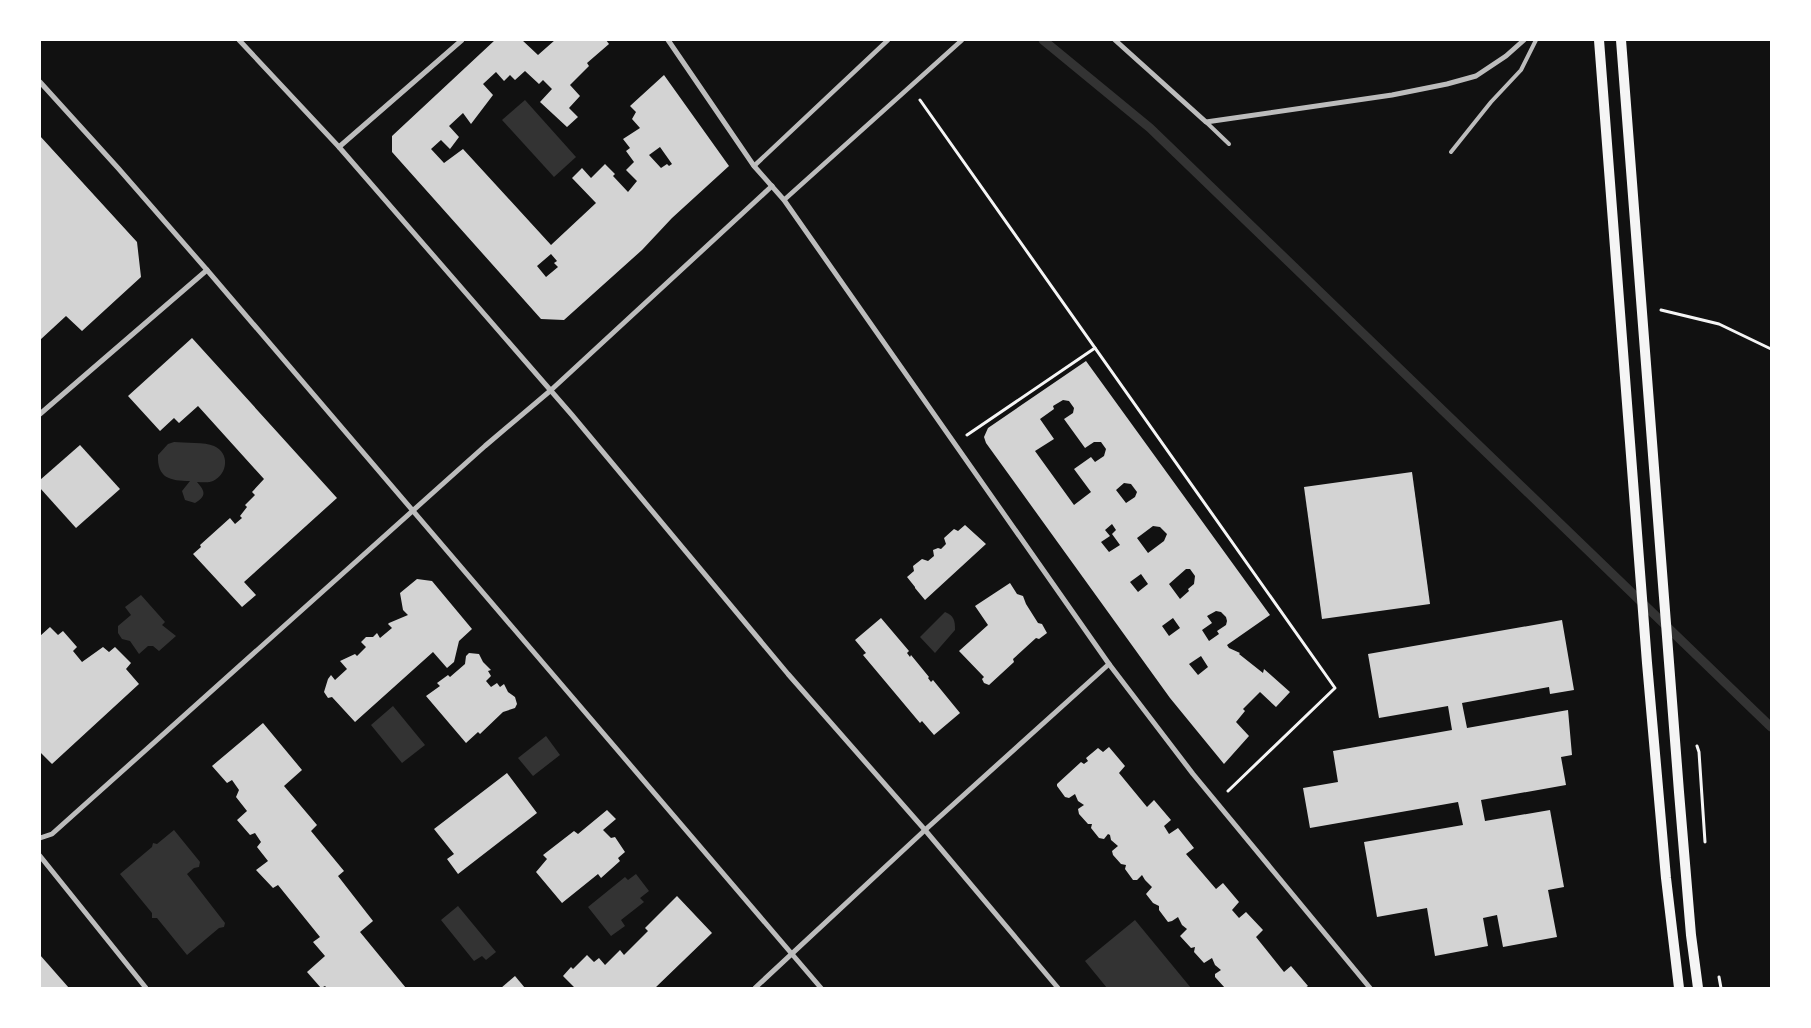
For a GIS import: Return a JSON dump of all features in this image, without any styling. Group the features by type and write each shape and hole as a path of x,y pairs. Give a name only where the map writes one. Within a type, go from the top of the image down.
{"main road":[{"path":"1599,40 1647,662 1666,878 1679,988"},
{"path":"1621,40 1662,586 1691,935 1698,988"}],"street":[{"path":"239,40 339,147 550,391 788,674 926,830 1058,988"},
{"path":"339,147 462,40"},
{"path":"668,40 754,166 784,200 1110,664 1216,802 1370,988"},
{"path":"754,166 888,40"},
{"path":"784,200 962,40"},
{"path":"1115,40 1206,122 1392,95 1447,84 1476,76 1506,56 1524,40"},
{"path":"40,82 207,270 821,988"},
{"path":"40,838 52,834 412,511 550,391 772,186"},
{"path":"40,414 207,270"},
{"path":"755,988 1110,664"},
{"path":"40,856 146,988"}],"lane":[{"path":"1451,152 1491,102 1520,70 1536,40"},
{"path":"1206,122 1229,144"}],"path":[{"path":"910,87 1335,688 1216,802"},
{"path":"1641,306 1719,324 1771,349"},
{"path":"954,444 1095,348"}],"shaded area":[{"path":"525,100 576,157 554,177 502,120"},
{"path":"174,442 200,443 214,446 223,453 225,458 224,469 218,478 210,482 197,482 204,493 202,498 195,503 185,500 182,491 190,481 166,477 160,469 158,455 168,444"},
{"path":"141,595 165,622 162,625 176,636 159,651 153,646 148,646 139,654 130,641 122,639 118,633 118,626 131,615 125,607"},
{"path":"945,612 953,619 955,630 935,653 920,637"},
{"path":"393,706 425,745 402,763 371,725"},
{"path":"546,736 560,755 533,776 518,758"},
{"path":"174,830 200,862 199,867 194,868 187,874 225,923 224,927 219,928 187,955 157,918 152,918 152,913 120,874 152,847 153,843 157,844"},
{"path":"636,874 649,891 640,898 644,902 621,920 625,926 611,936 588,907 625,877 628,880"},
{"path":"458,906 496,952 486,960 482,956 474,961 441,920"},
{"path":"1135,920 1191,988 1107,988 1085,961"}],"building":[{"path":"495,40 522,40 538,55 555,40 606,40 609,44 587,63 589,66 570,85 580,96 569,108 578,117 567,127 540,102 552,89 543,80 539,84 525,71 515,80 510,75 504,81 496,72 483,84 493,95 471,124 463,113 449,126 459,137 450,149 441,140 431,149 444,163 463,149 551,245 596,203 572,178 582,168 591,178 605,164 628,192 637,181 626,170 634,162 626,151 630,148 623,139 640,128 632,119 636,112 630,106 664,75 729,166 672,218 642,250 564,320 541,319 392,152 392,136","holes":["660,147 672,164 669,166 667,164 661,168 649,155","551,254 557,261 554,263 558,267 546,277 537,266"]},
{"path":"40,136 137,242 141,277 82,331 66,316 40,340"},
{"path":"192,338 337,498 244,582 256,595 242,607 193,554 201,547 200,545 230,518 235,524 242,518 240,516 247,507 245,505 255,495 252,492 264,479 198,406 179,423 174,418 160,431 128,396"},
{"path":"1086,361 1270,615 1227,645 1229,648 1240,653 1263,673 1264,669 1290,692 1276,707 1260,692 1243,709 1245,711 1236,722 1249,736 1224,764 1170,698 986,443 984,437 988,428","holes":["1063,400 1069,401 1074,408 1073,413 1064,419 1085,448 1094,442 1101,442 1106,449 1104,456 1095,462 1091,457 1074,469 1091,492 1074,505 1035,451 1054,439 1040,419 1054,409 1053,406","1124,483 1131,484 1137,492 1135,497 1126,503 1116,490","1112,524 1116,530 1112,534 1120,545 1109,552 1101,542 1110,536 1105,530","1153,526 1160,527 1167,534 1164,541 1148,553 1137,538","1186,569 1190,569 1195,576 1194,584 1180,599 1169,584","1141,574 1148,584 1138,592 1130,582","1216,611 1221,612 1226,617 1226,625 1217,631 1219,634 1209,641 1202,630 1212,623 1207,616","1173,618 1180,628 1169,636 1162,626","1201,656 1208,667 1198,675 1189,664"]},
{"path":"80,445 120,489 76,528 40,488 40,480"},
{"path":"1412,472 1430,604 1322,619 1304,487"},
{"path":"965,525 986,544 925,600 907,577 914,571 913,566 922,559 928,561 934,556 933,550 941,549 946,544 944,538 954,529 958,531"},
{"path":"417,579 432,581 472,629 459,641 454,662 447,668 433,652 355,722 332,697 328,698 324,692 328,679 331,675 335,680 347,669 340,661 355,654 357,656 366,647 361,642 366,637 373,637 377,633 380,638 392,628 389,623 408,615 403,610 400,593"},
{"path":"1010,583 1017,594 1023,596 1038,623 1042,624 1047,633 1039,639 1036,638 989,685 984,683 982,679 984,677 959,651 988,625 975,606"},
{"path":"881,618 909,651 907,653 910,657 911,655 931,682 933,680 960,713 934,735 922,721 920,723 863,655 866,653 855,640"},
{"path":"1562,620 1574,690 1550,694 1549,687 1462,703 1467,728 1568,710 1572,755 1561,757 1566,785 1481,800 1485,821 1550,810 1564,887 1548,890 1557,937 1503,947 1497,915 1483,918 1488,946 1435,956 1427,908 1377,917 1364,842 1463,825 1458,802 1310,828 1303,788 1338,782 1333,751 1452,730 1448,706 1379,718 1368,654"},
{"path":"50,627 58,635 63,631 77,647 73,651 82,662 103,647 109,652 115,647 131,663 126,669 139,684 52,764 40,752 40,636"},
{"path":"469,653 479,654 483,662 491,670 488,671 491,676 486,681 491,687 497,683 500,687 504,684 508,692 515,697 517,704 515,708 503,712 480,734 478,732 466,743 426,696 440,686 437,683 448,675 450,677 465,664 466,656"},
{"path":"263,723 302,770 284,786 317,825 311,831 344,871 338,876 373,921 360,932 406,988 327,988 325,986 321,988 307,972 325,956 313,942 320,937 278,885 273,888 256,870 268,861 257,847 261,842 255,833 250,835 237,820 247,811 236,797 239,790 232,780 227,783 212,766"},
{"path":"1109,747 1125,766 1119,773 1147,807 1154,800 1171,820 1164,826 1169,834 1178,828 1194,848 1186,854 1216,889 1223,883 1239,902 1232,910 1239,918 1246,912 1263,930 1256,937 1284,972 1291,966 1308,986 1305,988 1225,988 1215,977 1215,974 1221,970 1215,965 1212,958 1204,963 1194,952 1195,947 1191,948 1180,936 1187,929 1182,925 1178,917 1168,922 1159,910 1159,906 1153,903 1146,894 1152,887 1142,875 1137,880 1133,880 1125,869 1126,865 1121,864 1113,855 1112,851 1118,846 1111,840 1110,835 1108,834 1104,839 1099,838 1091,828 1092,824 1088,824 1079,814 1078,809 1084,805 1078,801 1075,794 1069,798 1065,797 1057,786 1081,762 1084,764 1088,761 1086,758 1098,748 1103,752"},
{"path":"507,773 537,813 458,874 447,859 454,854 434,829"},
{"path":"607,810 616,819 603,830 611,838 615,837 625,852 618,858 620,861 601,878 598,874 562,903 536,872 547,859 543,855 574,831 578,834"},
{"path":"677,896 712,933 655,988 575,988 563,976 571,967 573,969 587,955 594,962 599,958 605,965 620,950 624,955 648,931 645,928"},
{"path":"40,955 69,988 40,988"},
{"path":"515,976 525,988 501,988"}],"waterway":[{"path":"1043,40 1150,128 1771,727"}]}
